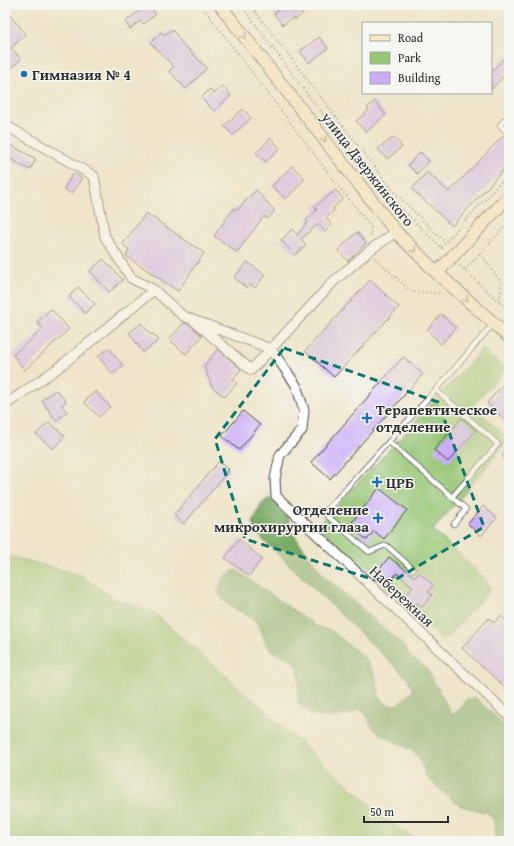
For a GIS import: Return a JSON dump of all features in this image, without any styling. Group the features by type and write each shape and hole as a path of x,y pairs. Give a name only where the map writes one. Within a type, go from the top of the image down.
{"main road":[{"name":"улица Дзержинского","path":"220,5 396,232 437,273 509,337"},
{"path":"437,273 509,196"}],"street":[{"path":"5,125 94,176 105,237 130,278 154,290 183,316 272,349"},
{"path":"193,320 251,370 333,282 370,250 396,232"},
{"path":"5,405 58,368 154,290"},
{"name":"Набережная","path":"272,349 296,385 304,410 302,430 280,455 275,478 276,496 509,716"}],"lane":[{"path":"509,115 500,125 509,134"},
{"path":"413,569 386,545 369,552 324,513 436,390 493,324"},
{"path":"436,390 498,444 452,497"},
{"path":"389,442 466,509 454,524"},
{"path":"509,451 505,455 509,458"}],"path":[{"path":"201,5 371,227 370,250 376,259 412,292 440,292 445,296"},
{"path":"241,5 298,82 390,198 451,258 509,311"},
{"path":"250,5 394,192 445,242"},
{"path":"441,247 509,173"},
{"path":"465,270 509,222"},
{"path":"480,254 501,283 500,302"}],"highlighted area":[{"path":"284,348 438,402 484,527 388,584 245,539 215,439"}],"green space":[{"name":"ЦРБ","path":"482,349 506,369 473,405 509,440 433,530 487,581 490,590 443,641 318,526"},
{"path":"270,498 280,503 287,511 291,531 324,576 404,646 410,656 427,669 452,715 460,709 465,700 475,697 509,730 509,841 495,841 494,821 488,813 460,806 427,778 420,759 413,751 378,733 361,709 340,716 320,717 311,714 302,708 298,703 299,678 296,666 288,658 269,648 265,642 261,629 253,619 232,607 222,599 218,593 223,578 236,570 316,626 332,631 366,659 376,676 379,696 386,704 396,705 413,691 408,679 256,533 253,523 262,503"},
{"path":"5,555 81,575 112,598 154,613 268,712 270,716 391,823 418,841 5,841"}],"building":[{"path":"149,5 156,14 143,24 140,21 130,29 125,22"},
{"path":"284,5 298,5 304,12 295,20 293,17 283,25 274,14"},
{"path":"5,10 26,34 11,48 21,59 5,73"},
{"path":"172,29 181,42 207,68 186,89 169,71 174,67 151,43 161,32 165,35"},
{"path":"319,37 328,48 309,63 300,51"},
{"path":"509,53 509,70 492,89 492,71"},
{"path":"223,86 231,95 214,111 201,98 210,89 214,94"},
{"path":"375,101 386,115 366,132 356,121 369,110 367,108"},
{"path":"243,109 251,118 233,135 224,126"},
{"path":"503,136 509,142 509,164 452,226 412,189 427,172 449,192"},
{"path":"394,137 402,147 387,159 378,149"},
{"path":"271,138 280,149 266,162 256,153"},
{"path":"5,142 36,159 30,170 5,156"},
{"path":"420,152 429,161 417,174 408,165"},
{"path":"292,166 305,179 286,199 272,186"},
{"path":"73,173 82,178 72,194 64,189"},
{"path":"256,190 275,211 267,219 264,216 237,252 214,236 234,208 237,210"},
{"path":"336,190 343,199 333,208 334,210 326,218 332,225 325,232 318,224 301,239 306,245 295,255 281,240 292,229 297,235 308,222 306,220 317,210 314,207"},
{"path":"146,213 204,253 178,291 126,256 129,250 123,244"},
{"path":"357,232 366,243 348,261 338,250"},
{"path":"103,259 123,280 109,292 90,271"},
{"path":"247,262 265,275 255,288 250,284 247,288 234,278"},
{"path":"370,280 399,307 334,377 305,351"},
{"path":"78,287 95,304 85,313 69,297"},
{"path":"51,309 69,329 25,370 13,355 43,329 37,322"},
{"path":"441,314 456,328 441,344 427,330"},
{"path":"141,323 151,335 153,334 159,340 143,352 129,333"},
{"path":"184,323 189,324 202,336 186,354 169,339"},
{"path":"109,348 123,366 112,374 98,356"},
{"path":"218,349 241,369 232,380 237,383 225,397 212,387 204,366"},
{"name":"Терапевтическое отделение","path":"403,357 423,374 330,479 311,462"},
{"path":"509,378 509,424 487,403"},
{"path":"56,390 66,401 62,405 67,412 56,421 42,400"},
{"path":"95,391 110,407 99,417 84,402"},
{"path":"243,411 260,425 239,450 222,436"},
{"path":"462,418 476,430 448,462 434,450"},
{"path":"49,422 65,436 53,449 36,434"},
{"path":"219,461 229,470 184,524 174,515"},
{"name":"Отделение микрохирургии глаза","path":"379,488 407,510 384,539 374,531 367,540 349,526"},
{"path":"483,506 497,518 481,536 468,524"},
{"path":"239,539 262,559 249,576 225,558"},
{"path":"389,557 415,577 419,573 433,585 428,592 432,595 422,607 417,603 416,605 405,596 413,587 397,573 387,586 374,576"},
{"path":"501,616 509,623 509,691 462,648 489,618 494,623"}],"place":[{"name":"Гимназия № 4","path":"24,74"},
{"name":"Терапевтическое отделение","path":"367,418"},
{"name":"ЦРБ","path":"377,482"},
{"name":"Отделение микрохирургии глаза","path":"378,518"}]}
